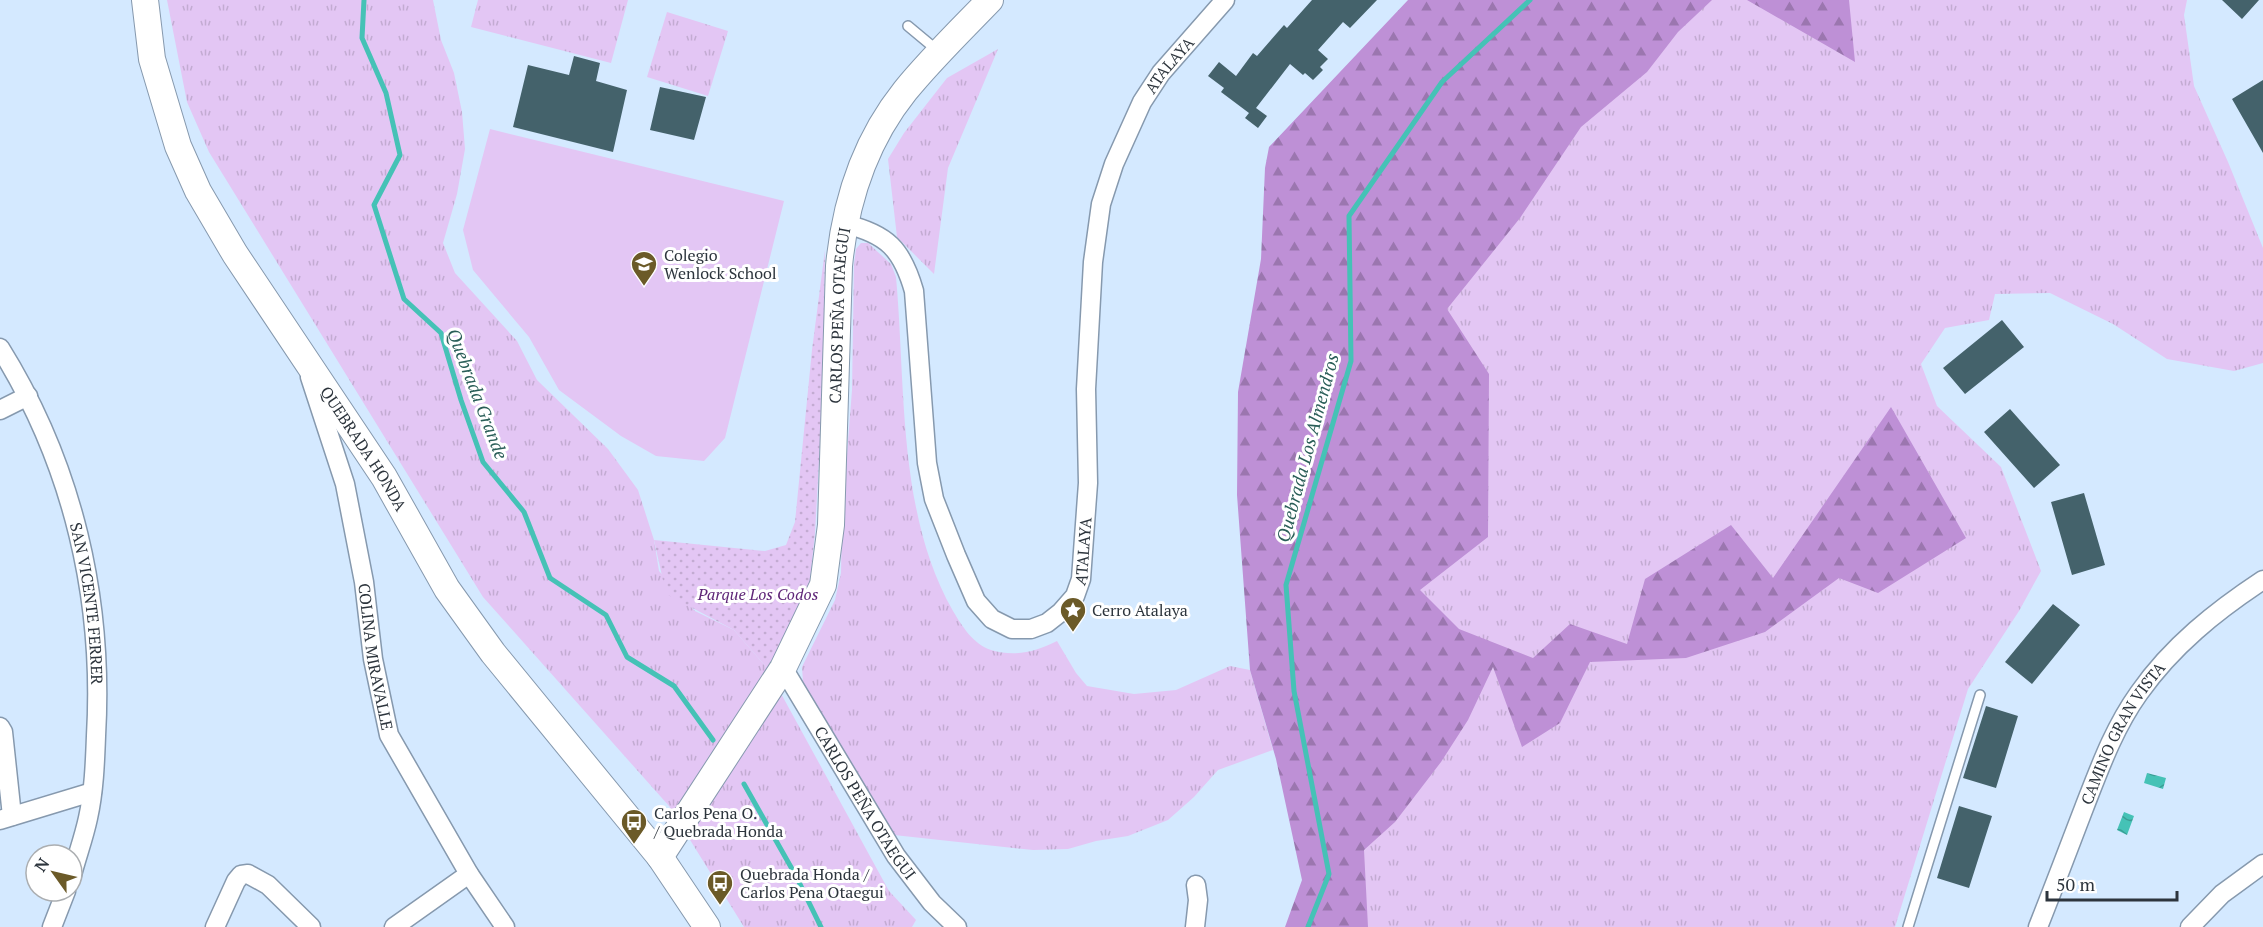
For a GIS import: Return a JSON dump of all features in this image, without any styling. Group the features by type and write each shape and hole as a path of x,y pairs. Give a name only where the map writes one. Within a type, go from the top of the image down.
{"street":[{"name":"QUEBRADA HONDA","path":"145,0 152,59 182,155 198,191 235,254 384,477 447,589 493,653 660,857"},
{"name":"CARLOS PEÑA OTAEGUI","path":"660,857 783,668 823,585 831,525 839,266 845,224 862,165 883,124 903,93 990,0"},
{"name":"ATALAYA","path":"845,224 863,228 884,239 896,250 907,266 914,291 927,463 934,499 976,601 992,619 1012,629 1031,629 1047,623 1075,596 1081,579 1088,483 1086,389 1094,262 1101,204 1114,164 1142,102 1161,73 1225,0"},
{"name":"SAN VICENTE FERRER","path":"0,348 28,396 57,463 74,513 91,595 98,675 92,792 81,843"},
{"name":"COLINA MIRAVALLE","path":"306,360 345,484 364,582 373,659 389,735 469,874 505,927"},
{"path":"0,410 28,396"},
{"name":"CAMINO GRAN VISTA","path":"2038,927 2109,743 2128,709 2156,670 2193,631 2216,612 2263,580"},
{"name":"CARLOS PEÑA OTAEGUI","path":"783,668 896,856 932,903 957,927"},
{"path":"0,727 3,732 6,818 92,792"},
{"path":"660,857 707,927"},
{"path":"2190,927 2222,894 2263,864"},
{"path":"215,927 236,881 241,875 248,874 268,885 311,927"},
{"path":"394,927 469,874"},
{"path":"1195,927 1198,900 1196,885"},
{"path":"52,927 61,903"}],"lane":[{"path":"908,26 940,52"},
{"path":"1908,927 1980,695"}],"green space":[{"path":"167,0 433,0 441,40 454,73 462,112 465,149 457,194 443,243 455,273 517,341 537,380 608,449 638,490 654,540 659,571 695,611 734,630 767,668 889,891 916,920 912,927 744,927 669,806 483,597 209,152 187,102"},
{"path":"478,0 628,0 611,63 471,27"},
{"path":"1408,0 1712,0 1678,32 1647,72 1581,127 1520,218 1447,309 1489,374 1488,537 1420,590 1459,629 1533,658 1570,624 1627,644 1645,579 1731,525 1773,578 1891,407 1966,538 1878,593 1839,578 1765,632 1686,658 1590,662 1560,723 1522,747 1493,667 1468,720 1441,762 1395,822 1364,850 1368,927 1285,927 1302,880 1276,759 1250,670 1237,495 1238,392 1261,259 1265,168 1269,147"},
{"path":"1569,0 2187,0 2184,15 2194,86 2263,248 2263,363 2234,371 2167,359 2113,324 2050,293 1995,294 1989,320 1945,328 1921,364 1937,406 2001,467 2041,571 2019,611 1968,689 1895,927 1328,927 1374,360"},
{"path":"1747,0 1849,0 1855,62"},
{"path":"667,12 728,31 708,96 647,77"},
{"path":"998,49 948,168 934,274 897,237 888,159 904,133 947,78"},
{"path":"490,129 784,201 725,438 704,461 656,456 621,436 559,390 529,337 473,270 463,230"},
{"path":"861,243 868,243 891,264 896,277 907,448 913,491 922,533 935,573 953,611 969,634 991,650 1008,653 1033,651 1057,641 1076,673 1087,686 1134,694 1176,690 1230,666 1250,670 1273,750 1218,770 1194,797 1168,820 1128,836 1096,841 1068,849 1033,850 894,835 803,682 802,667 835,600 841,573 842,519 852,390 854,265 856,249"},
{"name":"Parque Los Codos","path":"825,250 823,388 815,533 809,589 790,629 767,668 734,630 666,594 654,540 765,551 786,545 795,522 812,350"}],"water":[{"path":"2147,773 2166,778 2163,789 2144,783"},
{"path":"2124,812 2134,816 2127,835 2117,830"}],"building":[{"path":"1312,0 1377,0 1350,28 1343,22 1318,50 1328,59 1320,67 1323,70 1313,80 1290,64 1256,108 1267,116 1258,128 1245,118 1249,113 1221,92 1224,88 1208,76 1219,62 1236,76 1253,53 1257,56 1284,25 1287,28"},
{"path":"2222,0 2259,0 2242,19"},
{"path":"574,56 600,63 596,81 627,90 613,152 513,127 528,65 569,75"},
{"path":"2263,80 2263,153 2232,99"},
{"path":"660,87 706,97 694,140 650,130"},
{"path":"2002,320 2024,347 1965,394 1943,368"},
{"path":"2010,409 2060,465 2034,488 1984,432"},
{"path":"2084,493 2105,565 2072,575 2051,502"},
{"path":"2053,604 2080,625 2032,684 2005,662"},
{"path":"1986,706 2018,716 1996,788 1963,778"},
{"path":"1959,806 1992,816 1969,888 1937,878"}],"waterway":[{"name":"Quebrada Grande","path":"364,0 362,38 386,93 400,155 374,205 404,299 441,333 483,462 524,512 550,578 606,615 627,657 674,686 713,740"},
{"name":"Quebrada Los Almendros","path":"1308,927 1329,874 1294,691 1286,585 1351,361 1349,216 1442,82 1530,0"},
{"name":"Quebrada Grande","path":"744,784 796,876 821,927"}],"place":[{"name":"Colegio Wenlock School","path":"644,287"},
{"name":"Cerro Atalaya","path":"1073,633"},
{"name":"Carlos Pena O. / Quebrada Honda","path":"634,845"},
{"name":"Quebrada Honda / Carlos Pena Otaegui","path":"720,906"}]}
